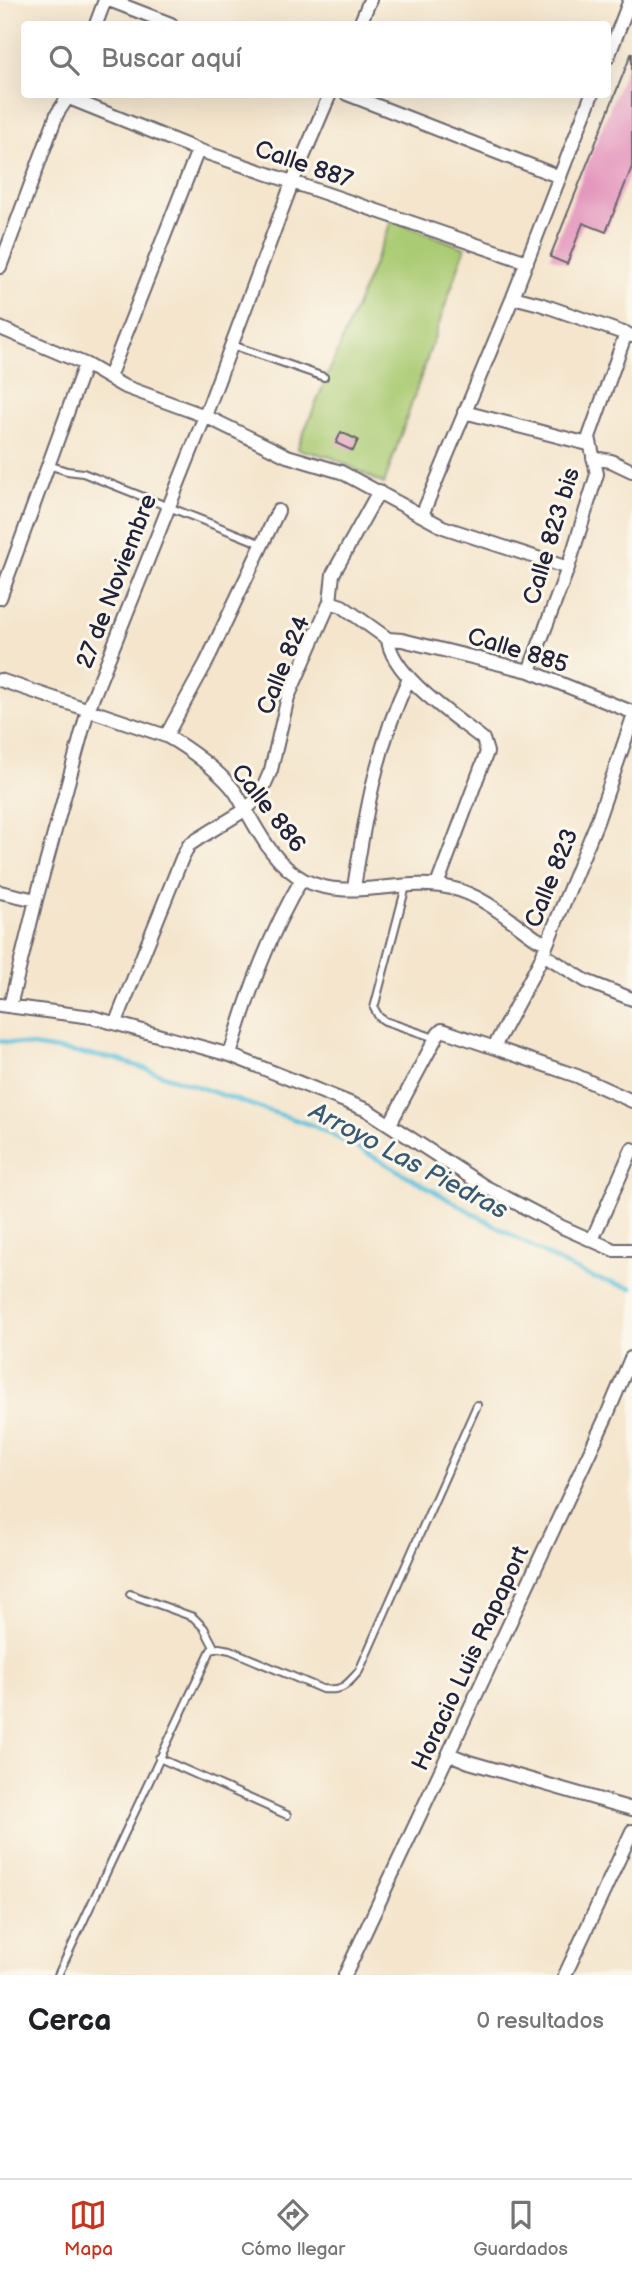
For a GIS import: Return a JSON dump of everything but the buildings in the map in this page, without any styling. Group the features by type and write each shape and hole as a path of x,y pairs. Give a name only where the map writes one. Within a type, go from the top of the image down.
{"street":[{"path":"97,21 107,0 163,21"},
{"path":"361,21 370,0"},
{"path":"611,47 630,0"},
{"path":"0,267 57,114 69,98"},
{"name":"Calle 887","path":"75,98 198,150 527,262"},
{"name":"27 de Noviembre","path":"5,1006 88,710 205,416 292,183 328,98"},
{"path":"356,98 560,177"},
{"path":"422,515 513,297 590,98"},
{"path":"109,377 198,150"},
{"path":"513,297 629,335"},
{"path":"0,328 85,364 123,386 205,416 288,456 341,472 458,533 568,568"},
{"name":"Calle 823 bis","path":"529,671 568,568 597,474 588,444 589,437 629,335"},
{"path":"0,598 85,364"},
{"path":"464,412 588,444"},
{"path":"593,458 611,461 632,471"},
{"name":"Calle 824","path":"116,1022 182,858 190,845 245,810 259,797 271,770 284,709 330,602 333,573 379,491"},
{"path":"166,736 206,663 278,511"},
{"path":"330,602 342,606 388,639 389,649 409,678 483,739 487,752 437,885"},
{"name":"Calle 885","path":"388,639 402,640 529,671 632,712"},
{"path":"354,888 369,795 387,729 409,678"},
{"name":"Calle 886","path":"0,680 166,736 194,754 234,791 270,850 302,879 330,890 437,885 470,895 586,981 632,999"},
{"name":"Calle 823","path":"494,1047 545,948 597,822 632,720"},
{"path":"230,1055 245,1004 274,929 302,879"},
{"path":"0,892 36,900"},
{"path":"5,1006 66,1012 116,1022 230,1055 352,1103 390,1124 484,1186 562,1227 614,1250 632,1250"},
{"path":"390,1124 435,1038 442,1030 577,1076 632,1101"},
{"path":"592,1240 632,1149"},
{"name":"Horacio Luis Rapaport","path":"345,1975 601,1428 631,1358"},
{"path":"449,1754 632,1809"},
{"path":"565,1975 632,1831"}],"lane":[{"path":"232,345 324,377"},
{"path":"48,466 83,473 262,544"},
{"path":"406,886 374,1008 385,1021 435,1038"},
{"path":"58,1975 206,1658 215,1649 230,1650 322,1689 337,1690 347,1685 359,1671 477,1405"},
{"path":"130,1594 192,1617 204,1628 215,1649"},
{"path":"159,1758 287,1815"}],"green space":[{"path":"392,220 465,248 384,484 331,457 297,449"}],"waterway":[{"name":"Arroyo Las Piedras","path":"0,1041 116,1059 314,1126 358,1148 561,1263 594,1278 632,1288"}]}
